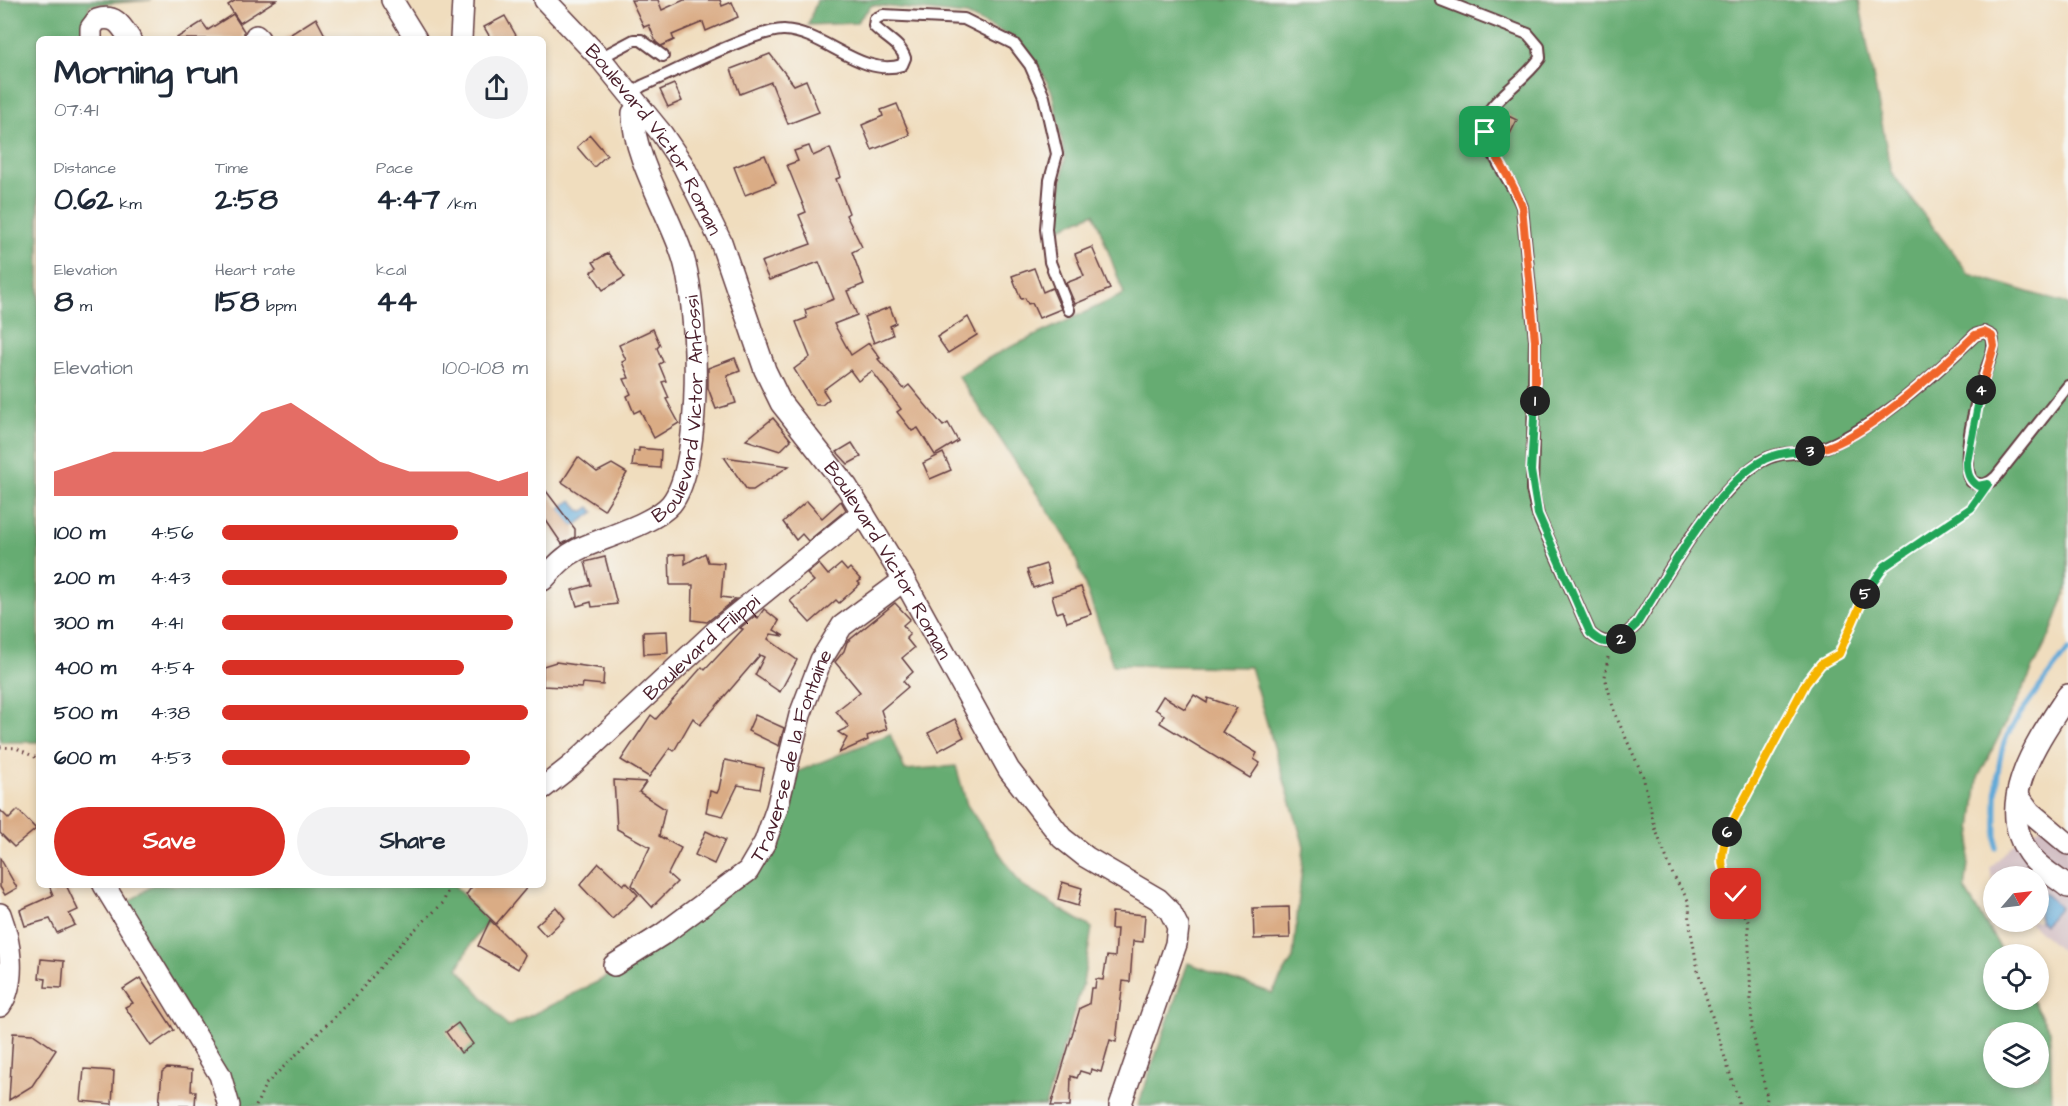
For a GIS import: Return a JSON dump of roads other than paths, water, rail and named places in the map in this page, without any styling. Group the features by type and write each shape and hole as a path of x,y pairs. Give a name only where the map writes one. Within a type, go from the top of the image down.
{"street":[{"path":"392,0 414,36"},
{"path":"461,36 463,0"},
{"name":"Boulevard Victor Roman","path":"548,1 600,58 683,165 721,242 765,370 781,403 848,487 904,580 1009,770 1041,814 1062,838 1086,857 1158,899 1170,910 1178,927 1176,944 1120,1106"},
{"path":"91,36 91,28 97,20 106,17 116,20 128,36"},
{"name":"Boulevard Victor Anfossi","path":"546,577 561,561 578,550 612,536 670,505 682,487 689,465 695,412 691,285 682,254 637,139 633,113 635,101"},
{"name":"Boulevard Filippi","path":"546,786 571,766 715,632 862,512"},
{"name":"Traverse de la Fontaine","path":"614,964 663,934 748,871 765,842 777,808 800,715 821,660 842,626 904,580"},
{"path":"2068,695 2034,747 2023,770 2016,820 2021,839 2033,859 2068,887"},
{"path":"2019,797 2030,812 2068,844"},
{"path":"106,888 220,1075 229,1106"},
{"path":"0,914 8,939 10,971 5,998 0,1006"}],"lane":[{"path":"1441,0 1528,34 1539,47 1540,58 1534,67 1491,109 1484,119 1485,132 1491,148 1517,191 1522,207 1535,340 1531,471 1538,514 1590,633 1599,642 1610,643 1622,639 1636,625 1707,517 1750,470 1778,454 1820,450 1842,440 1924,382 1975,335 1984,332 1992,336 1994,346 1984,376 1967,462 1971,481 1978,486 1988,484 2068,386"},
{"path":"635,101 642,86 754,37 784,30 890,69 902,65 905,58 902,48 883,36 874,26 874,20 883,15 964,19 994,31 1014,44 1020,51 1030,65 1044,97 1057,154 1050,180 1047,240 1050,262 1069,310"},
{"path":"600,58 634,40 641,40 663,56"}],"water":[{"path":"572,500 579,510 584,511 590,507 594,512 573,527 559,509"},
{"path":"2049,897 2060,907 2049,919"}],"waterway":[{"path":"1996,848 1997,784 2003,746 2022,711 2068,650"}]}
